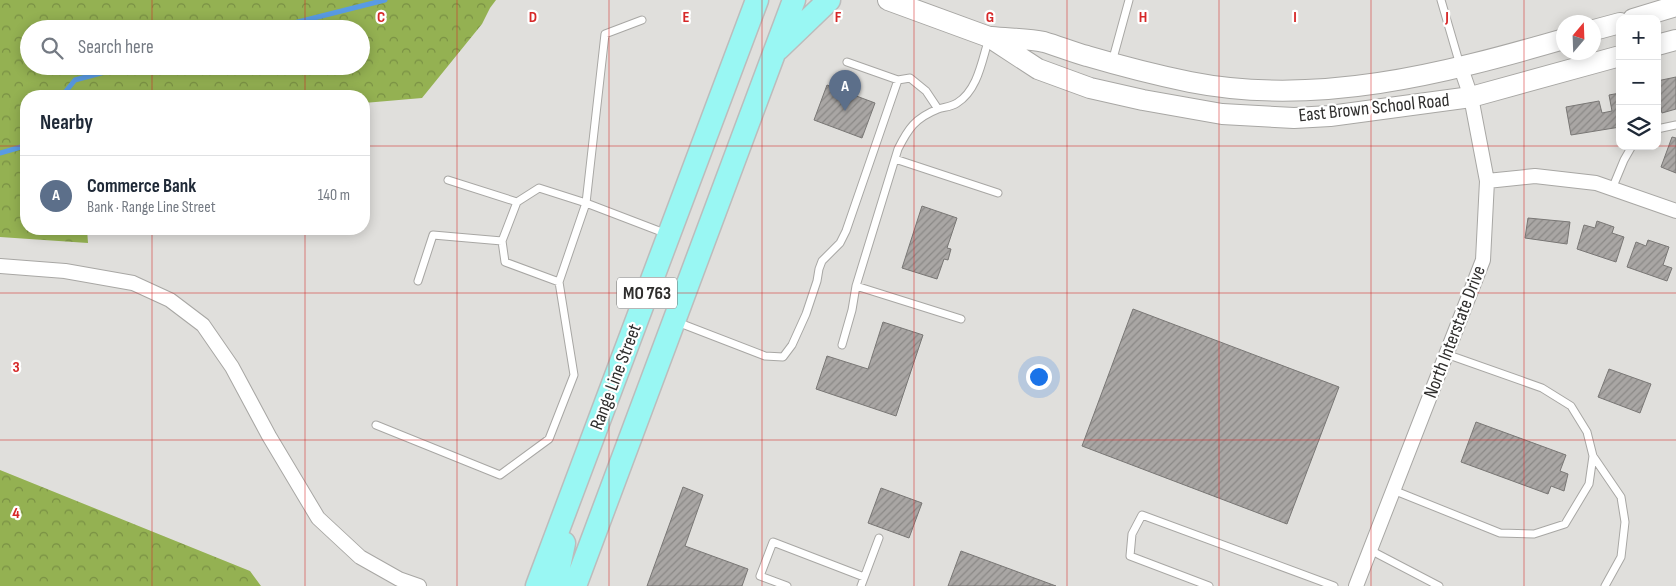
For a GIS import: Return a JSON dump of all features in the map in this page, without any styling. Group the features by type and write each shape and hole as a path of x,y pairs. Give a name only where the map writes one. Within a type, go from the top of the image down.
{"main road":[{"name":"Range Line Street","path":"537,586 757,0"},
{"name":"Range Line Street","path":"575,586 794,0"},
{"path":"774,53 829,0"},
{"name":"East Brown School Road","path":"888,0 989,37 1038,69 1090,88 1143,100 1222,114 1294,118 1330,116 1472,97 1616,57"},
{"path":"1646,15 1676,6"},
{"path":"1601,28 1616,24"},
{"name":"East Brown School Road","path":"989,37 1043,42 1111,63 1191,82 1245,89 1291,91 1361,85 1410,78 1461,68 1556,41"},
{"path":"1661,45 1676,40"},
{"path":"555,586 576,483"}],"street":[{"name":"North Interstate Drive","path":"1356,586 1483,260 1487,181 1472,97 1461,68"},
{"path":"1487,181 1536,176 1596,183 1676,211"},
{"path":"0,266 65,271 133,283 170,300 203,325 232,367 269,436 318,518 360,557 412,585"}],"lane":[{"path":"1111,63 1129,0"},
{"path":"1441,0 1461,68"},
{"path":"376,425 500,476 549,439 574,375 560,282 586,203 605,34 642,20"},
{"path":"842,345 852,310 856,286 895,159 908,129 921,117 938,109 956,104 967,93 976,79 989,37"},
{"path":"847,62 898,80 910,78 926,90 938,109"},
{"path":"674,321 764,356 783,357 792,346 806,314 817,281 818,269 822,261 840,243 846,231 898,80"},
{"path":"1661,128 1676,124"},
{"path":"1612,189 1630,150"},
{"path":"895,159 998,192"},
{"path":"448,180 517,202"},
{"path":"560,282 505,262 502,242 517,202 539,188 586,203 669,235"},
{"path":"418,281 432,235 502,242"},
{"path":"856,286 961,319"},
{"path":"1446,354 1542,388 1572,406 1587,432 1593,456 1621,497 1625,522 1621,557 1605,586"},
{"path":"1394,490 1500,533 1534,534 1565,524 1589,484 1593,456"},
{"path":"1209,586 1130,556 1132,534 1142,516 1334,586"},
{"path":"861,586 879,538"},
{"path":"787,586 760,576 773,542 864,577"},
{"path":"1370,550 1439,586"}],"green space":[{"path":"0,0 496,0 482,24 422,98 370,102 370,90 20,90 20,235 87,235 88,243 0,237"},
{"path":"0,470 250,571 261,586 0,586"}],"building":[{"path":"1676,77 1676,109 1662,113 1661,109 1661,80"},
{"path":"827,85 875,103 862,138 814,120"},
{"path":"1616,94 1616,128 1571,135 1566,107 1599,101 1602,113 1612,111 1609,95"},
{"path":"1672,137 1676,138 1676,173 1661,167"},
{"path":"922,206 957,218 947,248 951,249 948,260 944,259 937,279 902,268"},
{"path":"1528,218 1570,222 1567,244 1525,238"},
{"path":"1597,221 1614,227 1612,233 1624,237 1616,262 1577,249 1584,225 1595,228"},
{"path":"1648,240 1669,247 1663,265 1672,268 1667,281 1627,267 1636,242 1646,246"},
{"path":"1133,309 1339,387 1287,524 1082,446"},
{"path":"883,322 923,335 896,416 816,389 827,356 868,369"},
{"path":"1609,369 1651,384 1640,413 1598,397"},
{"path":"1476,422 1566,455 1560,471 1568,474 1564,491 1551,486 1548,494 1461,462"},
{"path":"683,487 703,495 685,546 748,569 742,586 647,586"},
{"path":"881,488 922,503 909,538 868,523"},
{"path":"961,551 1056,586 948,586"}],"waterway":[{"path":"306,20 385,0"},
{"path":"67,90 75,80 94,75"},
{"path":"0,153 20,147"}],"place":[{"name":"Commerce Bank","path":"845,111"}]}
